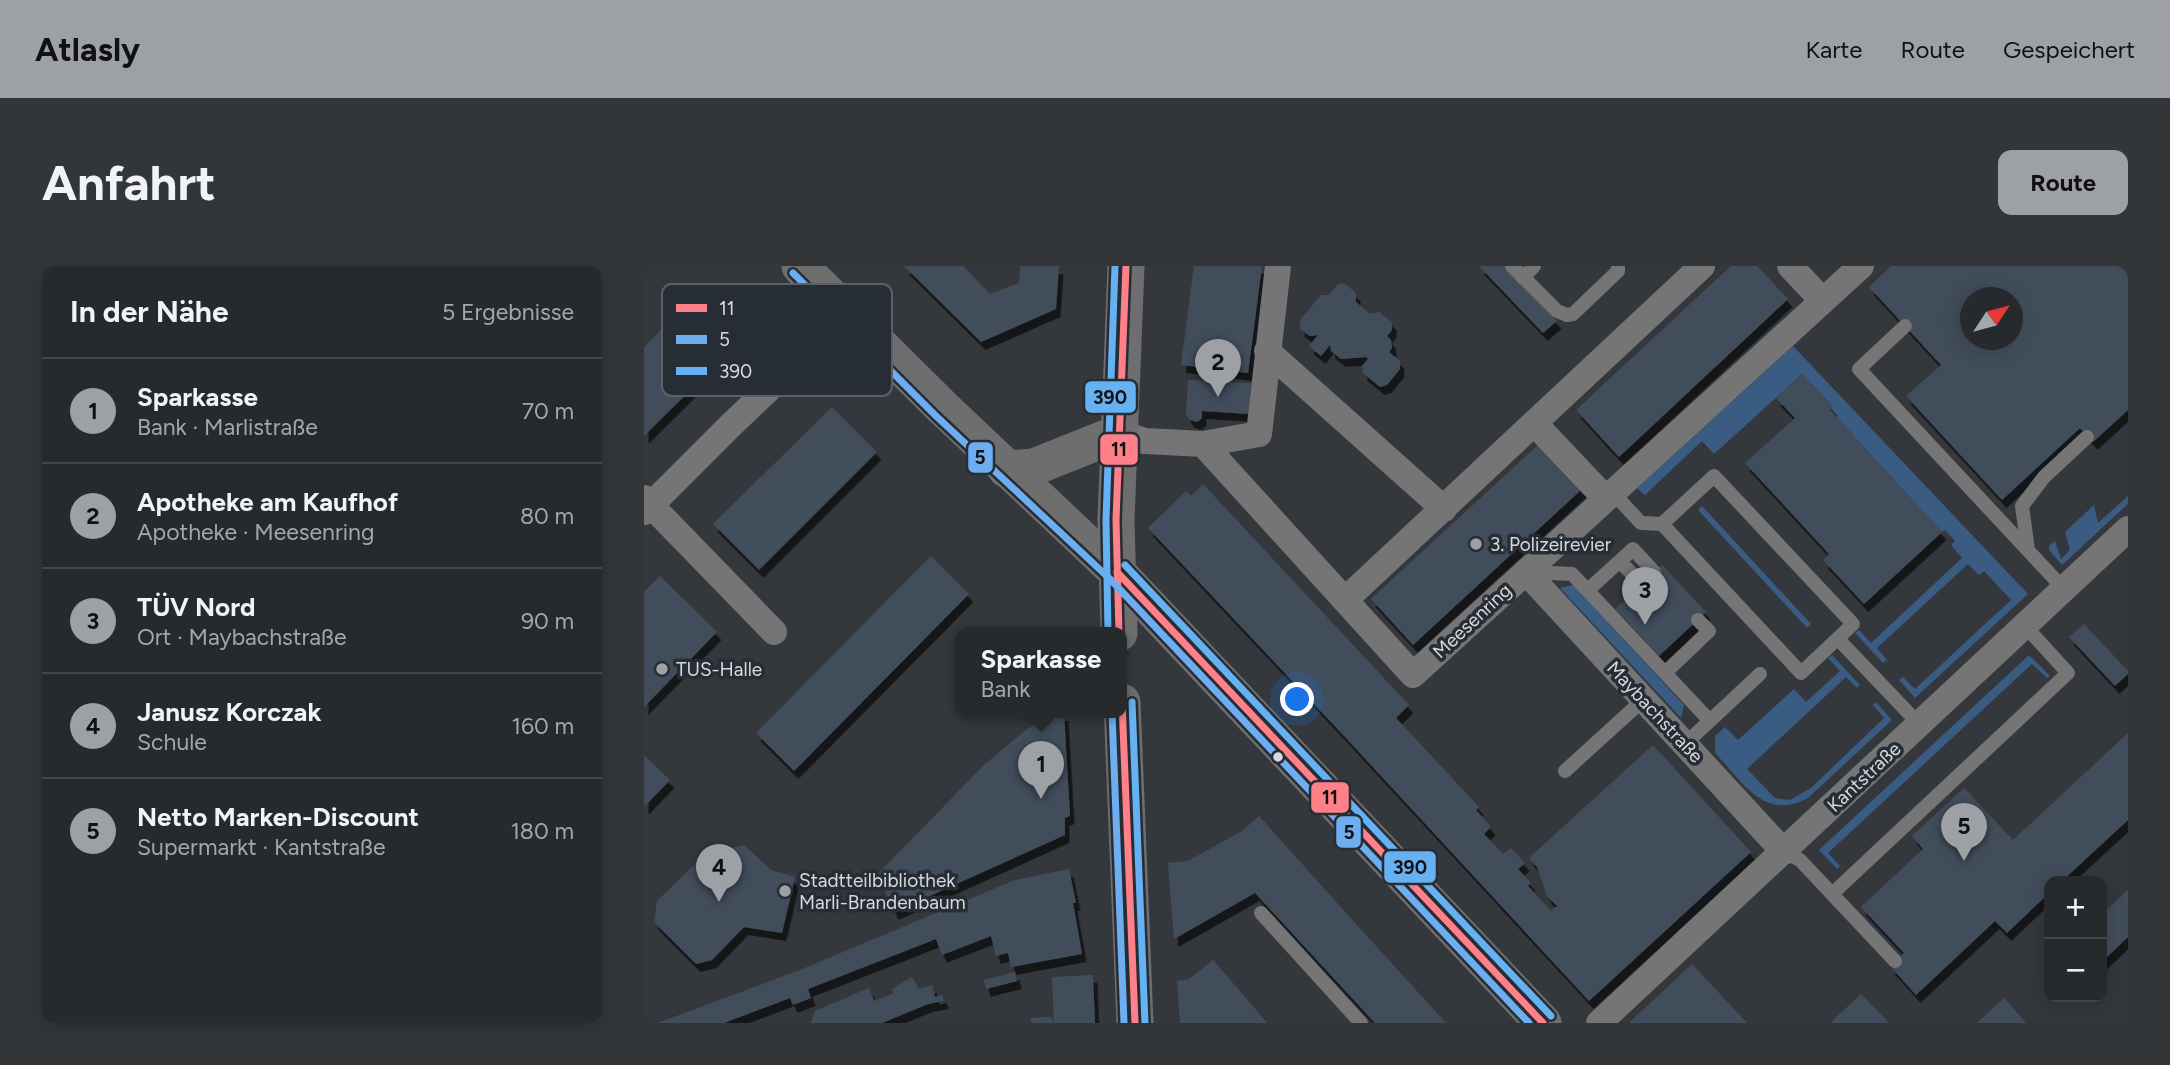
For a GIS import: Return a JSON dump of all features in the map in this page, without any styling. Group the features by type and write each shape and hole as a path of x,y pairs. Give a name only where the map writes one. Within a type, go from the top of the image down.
{"main road":[{"path":"800,266 818,284"},
{"path":"1119,627 1116,520 1126,266"},
{"path":"892,357 1006,469 1117,572 1543,1023"},
{"path":"1006,469 1034,467 1119,433"},
{"path":"1123,718 1136,1023"}],"street":[{"path":"1119,433 1144,441 1203,444 1259,434 1278,266"},
{"path":"1345,600 1702,266"},
{"path":"1790,266 1822,300"},
{"name":"Meesenring","path":"1203,444 1413,675 1861,266"},
{"path":"1267,351 1444,509"},
{"path":"762,396 646,505 774,632"},
{"path":"1534,423 1610,496"},
{"name":"Kantstraße","path":"1599,1023 2128,529"},
{"name":"Maybachstraße","path":"1526,572 1784,852"}],"lane":[{"path":"1512,266 1557,311 1567,315 1573,314 1616,268"},
{"path":"1523,278 1534,266"},
{"path":"1905,326 1859,369 2064,589"},
{"path":"2028,550 2022,506 2044,477 2087,436"},
{"path":"1610,496 1641,523 1662,524 1801,673 1853,624 1714,475 1662,524"},
{"path":"1588,590 1633,549 1654,572"},
{"path":"1620,561 1641,584"},
{"path":"1526,572 1572,574 1710,721"},
{"path":"1665,673 1709,631 1698,620"},
{"path":"1832,894 2068,673 2025,626"},
{"path":"1686,631 1697,643"},
{"path":"1838,639 1920,725"},
{"path":"1685,744 1760,674"},
{"path":"1565,771 1643,699"},
{"path":"1784,852 1800,860 1895,961"},
{"path":"1261,913 1361,1023"}],"shaded area":[{"path":"1793,346 2028,594 1915,698 1899,680 1903,677 1915,689 2011,600 1984,571 1979,575 1968,564 1877,648 1887,660 1883,663 1855,633 1859,630 1871,643 1962,558 1951,545 1955,541 1945,530 1942,532 1830,410 1833,407 1802,374 1714,454 1702,441 1645,495 1637,488"},
{"path":"2128,496 2128,504 2062,565 2049,550 2049,546 2055,541 2061,559 2070,550 2065,532 2094,505 2098,523"},
{"path":"1702,506 1811,624 1807,628 1698,510"},
{"path":"1573,585 1684,705 1681,718 1560,588"},
{"path":"1832,655 1860,685 1857,688 1846,677 1747,769 1775,798 1790,800 1811,788 1884,718 1873,705 1876,702 1892,720 1808,798 1793,804 1767,802 1745,786 1715,753 1715,736 1725,727 1738,740 1794,689 1806,702 1840,671 1828,658"},
{"path":"2029,655 2050,676 2047,678 2032,664 1828,853 1840,866 1837,869 1819,850"}],"building":[{"path":"904,266 963,266 990,294 1019,283 1020,266 1059,266 1056,309 981,342"},
{"path":"1194,266 1262,266 1248,373 1181,365"},
{"path":"1479,266 1505,266 1557,321 1543,333"},
{"path":"1731,266 1757,266 1788,299 1619,457 1576,410"},
{"path":"1891,266 2128,266 2128,410 2093,442 2080,428 2002,500 1906,396 1941,365 1869,287"},
{"path":"1338,284 1345,284 1356,293 1356,302 1370,314 1379,312 1392,322 1392,330 1387,336 1391,340 1392,348 1389,352 1400,361 1400,369 1387,385 1380,387 1363,373 1362,366 1368,359 1366,357 1341,359 1331,351 1330,345 1321,356 1309,346 1318,335 1310,336 1300,329 1300,320 1321,295 1329,295"},
{"path":"662,329 662,396 684,396 644,436 644,347"},
{"path":"1802,374 1833,408 1830,410 1942,532 1864,604 1823,560 1829,554 1745,463 1795,418 1776,398"},
{"path":"1188,380 1251,383 1249,414 1202,411 1202,418 1197,422 1190,420 1186,414"},
{"path":"832,407 877,452 759,570 713,524"},
{"name":"3. Polizeirevier","path":"1540,443 1582,489 1413,645 1371,599"},
{"path":"1203,484 1409,705 1396,718 1479,807 1476,810 1491,827 1484,834 1503,854 1511,848 1525,863 1518,869 1531,883 1528,886 1551,911 1557,906 1547,896 1537,867 1529,858 1653,745 1751,852 1589,1001 1148,528 1186,491 1191,496"},
{"path":"931,556 969,594 794,771 756,733"},
{"path":"1662,565 1706,612 1659,656 1615,609"},
{"name":"TUS-Halle","path":"660,576 717,632 644,707 644,592"},
{"path":"2084,624 2128,671 2115,686 2069,637"},
{"path":"1045,718 1064,718 1070,816 1065,818 1065,835 894,912 878,874 984,765 1026,730"},
{"path":"2128,733 2128,820 2067,876 2044,876 2044,898 2007,933 1995,921 1916,995 1890,966 1904,953 1861,907 1923,849 1912,836 1964,788 2013,840"},
{"path":"644,755 670,780 644,807"},
{"path":"1259,816 1446,1023 1375,1023 1255,893 1174,939 1168,863 1188,861 1242,831"},
{"path":"744,845 771,870 795,877 782,933 744,927 712,960 696,964 654,922 657,901 706,853"},
{"path":"1069,869 1082,954 1011,967 1008,953 996,956 991,936 942,955 936,939 808,989 811,998 793,1005 790,998 724,1023 658,1023 800,970 1015,880"},
{"path":"2128,890 2128,937 2107,957 2107,939 2107,909"},
{"path":"1213,960 1267,1023 1180,1023 1177,981 1189,979"},
{"path":"1692,964 1747,1023 1629,1023"},
{"path":"1015,972 1017,981 986,989 984,980"},
{"path":"1093,975 1095,1023 1054,1023 1052,977"},
{"path":"912,977 919,989 932,985 935,997 942,995 944,1001 928,1004 882,1023 811,1023 815,1011 869,988 874,1001 894,993 892,989"},
{"path":"1861,994 1889,1023 1830,1023"},
{"path":"2004,998 2026,1023 1977,1023"},
{"path":"1052,1017 1053,1023 1031,1023 1031,1018"}],"transit line":[{"name":"390","path":"1108,627 1106,520 1115,266"},
{"name":"11","path":"1119,627 1116,520 1126,266"},
{"name":"5","path":"793,273 804,284"},
{"name":"5","path":"892,372 1110,579 1529,1023"},
{"name":"390","path":"1125,565 1551,1016"},
{"name":"11","path":"1117,572 1543,1023"},
{"name":"390","path":"1132,702 1145,1023"},
{"name":"5","path":"1112,718 1124,1023"},
{"name":"11","path":"1123,718 1135,1023"}],"place":[{"name":"Apotheke am Kaufhof","path":"1218,397"},
{"name":"3. Polizeirevier","path":"1476,544"},
{"name":"TÜV Nord","path":"1645,625"},
{"name":"TUS-Halle","path":"662,669"},
{"name":"Sparkasse","path":"1041,799"},
{"name":"Netto Marken-Discount","path":"1964,861"},
{"name":"Stadtteilbibliothek Marli-Brandenbaum","path":"785,891"},
{"name":"Janusz Korczak","path":"719,902"}]}
